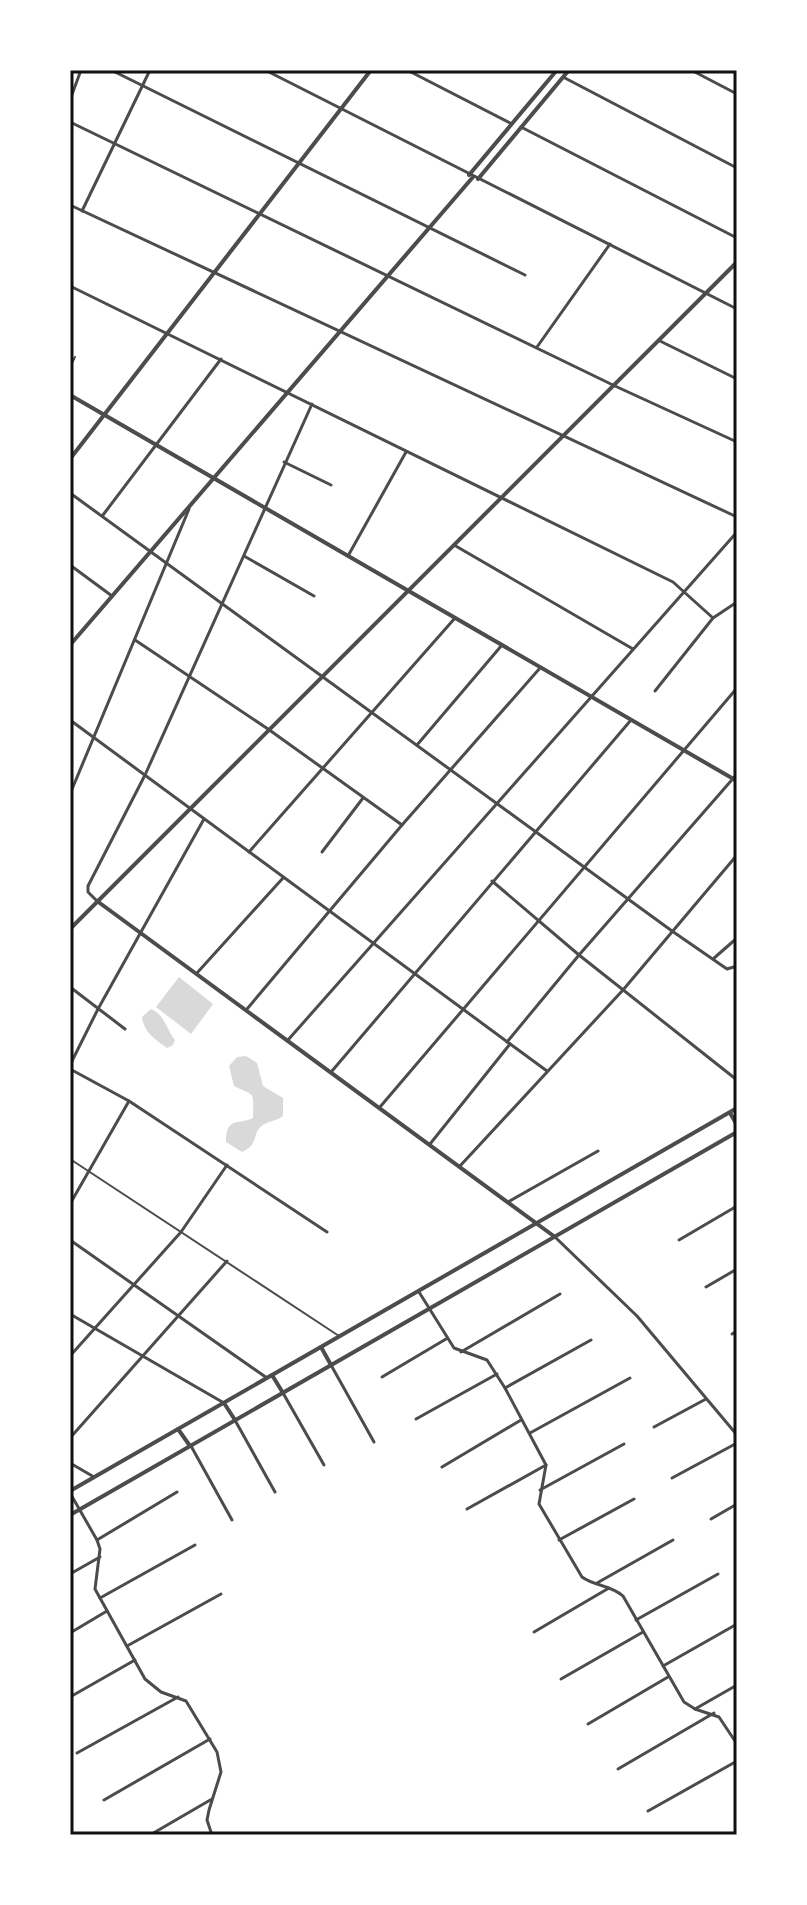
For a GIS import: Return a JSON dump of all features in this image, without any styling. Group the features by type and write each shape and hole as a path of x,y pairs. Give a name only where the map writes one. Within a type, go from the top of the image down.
{"street":[{"path":"70,100 81,70"},
{"path":"111,70 525,275"},
{"path":"82,211 150,70"},
{"path":"265,70 737,309"},
{"path":"70,459 371,70"},
{"path":"407,70 512,124"},
{"path":"71,643 339,330 569,70"},
{"path":"691,70 737,94"},
{"path":"473,177 554,71"},
{"path":"563,77 737,168"},
{"path":"70,122 737,442"},
{"path":"521,127 737,238"},
{"path":"70,205 737,517"},
{"path":"537,347 610,244"},
{"path":"70,929 737,262"},
{"path":"70,286 673,582 713,618"},
{"path":"660,341 737,379"},
{"path":"70,367 75,357"},
{"path":"102,517 221,359"},
{"path":"70,395 735,780"},
{"path":"312,404 145,775 88,886 88,892 555,1237 616,1293 737,1435"},
{"path":"348,556 406,452"},
{"path":"284,462 331,485"},
{"path":"70,493 672,931 731,969 737,966"},
{"path":"70,794 191,504"},
{"path":"288,1040 737,532"},
{"path":"454,545 633,649"},
{"path":"244,555 314,596"},
{"path":"70,565 112,596"},
{"path":"655,691 713,618 737,602"},
{"path":"249,852 455,618"},
{"path":"135,640 268,729 402,825"},
{"path":"417,745 502,645"},
{"path":"247,1009 540,668"},
{"path":"380,1107 737,688"},
{"path":"70,720 547,1071"},
{"path":"332,1071 631,720"},
{"path":"430,1144 579,955 735,780 737,774"},
{"path":"322,852 363,798"},
{"path":"204,819 98,1009 70,1067 129,1101 327,1232"},
{"path":"460,1166 623,990 737,855"},
{"path":"197,973 284,878"},
{"path":"492,881 579,955 737,1080"},
{"path":"713,959 737,938"},
{"path":"70,987 125,1029"},
{"path":"70,1204 129,1101"},
{"path":"212,1835 207,1820 221,1772 217,1752 186,1701 154,1688 107,1611 94,1584 100,1557 97,1540 70,1492 737,1108"},
{"path":"730,1112 737,1125"},
{"path":"70,1515 737,1132"},
{"path":"508,1202 598,1151"},
{"path":"70,1159 339,1336"},
{"path":"70,1356 181,1232 230,1166"},
{"path":"679,1240 737,1206"},
{"path":"70,1240 269,1376 283,1393 324,1465"},
{"path":"70,1438 227,1261"},
{"path":"706,1287 737,1269"},
{"path":"418,1291 454,1348 487,1360 497,1373 546,1465 539,1504 582,1577 623,1596 684,1702 695,1709 714,1713 723,1721 737,1744"},
{"path":"461,1352 560,1294"},
{"path":"70,1314 224,1403 275,1492"},
{"path":"382,1377 446,1339"},
{"path":"505,1388 591,1340"},
{"path":"321,1347 374,1442"},
{"path":"416,1419 497,1373"},
{"path":"530,1433 630,1378"},
{"path":"654,1427 706,1399"},
{"path":"442,1467 522,1419"},
{"path":"178,1429 232,1520"},
{"path":"672,1478 737,1443"},
{"path":"540,1490 624,1444"},
{"path":"70,1463 94,1477"},
{"path":"467,1509 546,1465"},
{"path":"97,1540 177,1492"},
{"path":"559,1540 634,1499"},
{"path":"711,1519 737,1504"},
{"path":"597,1583 673,1540"},
{"path":"100,1598 195,1545"},
{"path":"70,1574 100,1557"},
{"path":"636,1620 718,1574"},
{"path":"534,1632 609,1588"},
{"path":"127,1646 221,1594"},
{"path":"70,1633 107,1611"},
{"path":"663,1666 737,1624"},
{"path":"561,1679 643,1632"},
{"path":"70,1697 135,1660"},
{"path":"588,1724 669,1677"},
{"path":"695,1709 737,1685"},
{"path":"77,1753 178,1697"},
{"path":"618,1769 714,1713"},
{"path":"104,1800 210,1739"},
{"path":"648,1811 737,1761"},
{"path":"150,1835 212,1799"}],"shaded area":[{"path":"179,977 213,1004 191,1034 156,1007"},
{"path":"151,1009 165,1023 175,1040 173,1045 167,1048 145,1027 142,1017"},
{"path":"246,1056 257,1063 263,1086 283,1098 283,1116 259,1128 251,1146 242,1152 226,1142 228,1129 234,1123 253,1118 253,1099 250,1094 234,1086 229,1066 237,1057"}]}
